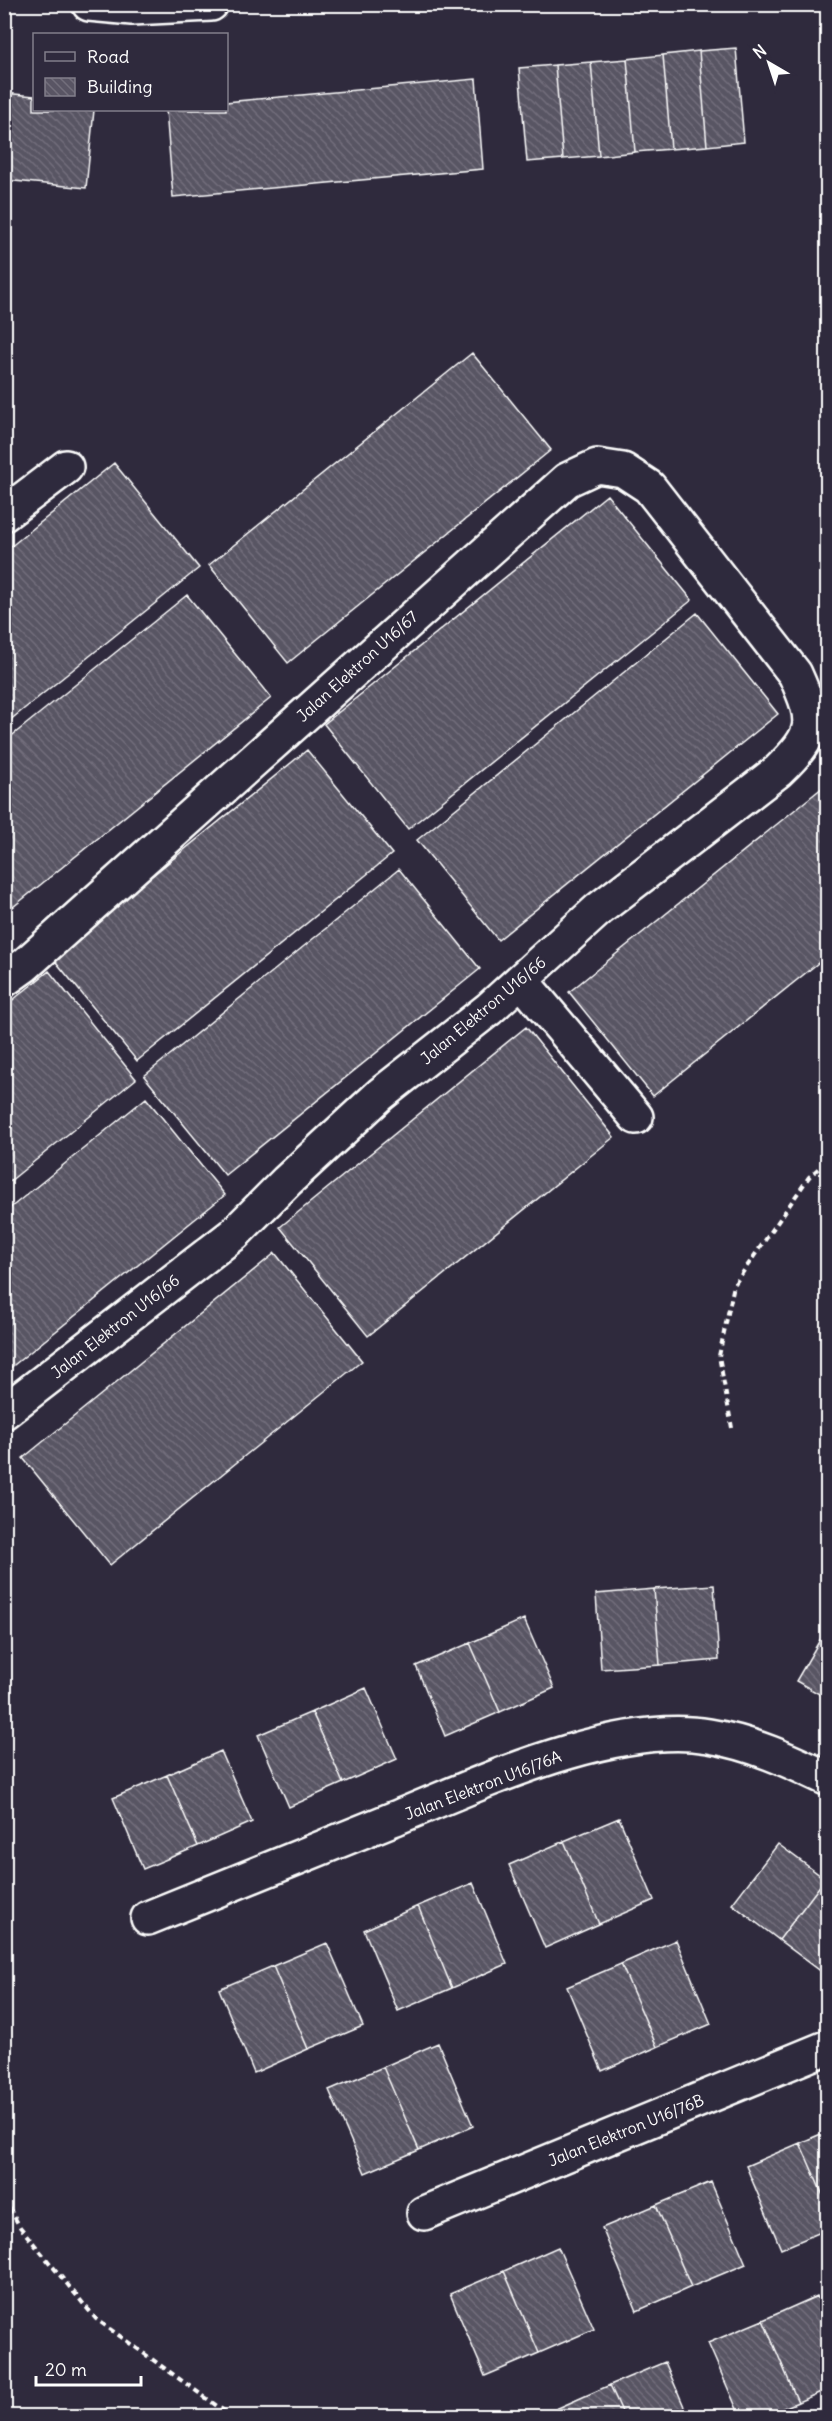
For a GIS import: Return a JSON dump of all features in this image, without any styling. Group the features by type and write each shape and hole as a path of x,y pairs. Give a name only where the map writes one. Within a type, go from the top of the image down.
{"street":[{"path":"89,4 132,8 211,4"},
{"path":"4,514 66,466"},
{"name":"Jalan Elektron U16/67","path":"4,980 25,965 567,480 597,466 623,470 649,488 711,568"},
{"name":"Jalan Elektron U16/66","path":"4,1412 234,1234 287,1181 381,1094 489,1009 599,909 778,771 801,748 811,725 807,700 795,674 711,568"},
{"path":"521,980 636,1117"},
{"name":"Jalan Elektron U16/76A","path":"148,1918 524,1766 599,1743 663,1735 708,1736 771,1752 828,1779"},
{"name":"Jalan Elektron U16/76B","path":"424,2213 828,2047"}],"path":[{"path":"732,1428 719,1356 734,1285 809,1177 828,1160"},
{"path":"4,2199 20,2227 96,2319 231,2416"}],"building":[{"path":"736,48 744,142 707,146 699,51"},
{"path":"699,51 707,146 671,149 663,55"},
{"path":"663,55 671,149 635,152 627,59"},
{"path":"627,59 635,152 599,156 591,62"},
{"path":"591,62 599,156 563,159 555,65"},
{"path":"555,65 563,159 527,162 519,68"},
{"path":"476,79 483,169 173,197 166,111 228,111 228,102"},
{"path":"4,93 33,96 33,111 94,111 86,188 4,180"},
{"path":"472,353 551,450 288,663 209,565"},
{"path":"114,463 199,568 4,725 4,552"},
{"path":"607,495 692,600 408,829 324,724"},
{"path":"187,595 271,698 13,907 4,896 4,742"},
{"path":"697,613 778,714 498,940 417,840"},
{"path":"307,750 392,854 137,1061 52,957"},
{"path":"828,783 828,955 653,1096 569,992"},
{"path":"399,869 480,969 225,1175 144,1076"},
{"path":"49,971 136,1079 4,1186 4,1007"},
{"path":"526,1027 614,1137 368,1336 280,1227"},
{"path":"146,1098 225,1195 4,1373 4,1213"},
{"path":"275,1253 362,1361 110,1565 23,1458"},
{"path":"714,1585 719,1660 660,1665 654,1589"},
{"path":"654,1589 660,1665 601,1669 596,1594"},
{"path":"524,1619 554,1688 500,1712 470,1643"},
{"path":"828,1626 828,1699 796,1681"},
{"path":"470,1643 500,1712 445,1736 416,1666"},
{"path":"366,1688 397,1759 343,1783 312,1712"},
{"path":"312,1712 343,1783 289,1807 258,1735"},
{"path":"221,1751 252,1822 198,1846 167,1775"},
{"path":"167,1775 198,1846 143,1869 113,1798"},
{"path":"619,1818 654,1900 599,1924 564,1841"},
{"path":"564,1841 599,1924 545,1948 509,1865"},
{"path":"778,1844 825,1879 779,1940 732,1904"},
{"path":"825,1879 828,1881 826,1975 779,1940"},
{"path":"473,1883 507,1964 452,1988 418,1906"},
{"path":"418,1906 452,1988 398,2011 364,1930"},
{"path":"676,1940 711,2024 657,2047 621,1964"},
{"path":"327,1943 363,2026 308,2049 273,1966"},
{"path":"621,1964 657,2047 602,2071 567,1987"},
{"path":"273,1966 308,2049 254,2073 219,1989"},
{"path":"438,2043 473,2126 419,2150 383,2067"},
{"path":"383,2067 419,2150 365,2173 329,2090"},
{"path":"828,2131 828,2207 800,2143"},
{"path":"800,2143 828,2207 828,2229 781,2249 746,2166"},
{"path":"711,2182 746,2264 691,2287 656,2205"},
{"path":"656,2205 691,2287 637,2311 602,2228"},
{"path":"558,2247 594,2329 539,2353 504,2271"},
{"path":"504,2271 539,2353 485,2376 450,2294"},
{"path":"817,2296 828,2321 828,2389 798,2402 763,2320"},
{"path":"763,2320 798,2402 764,2416 740,2416 708,2343"},
{"path":"665,2362 688,2416 624,2416 610,2385"},
{"path":"610,2385 624,2416 559,2416 556,2409"}]}
